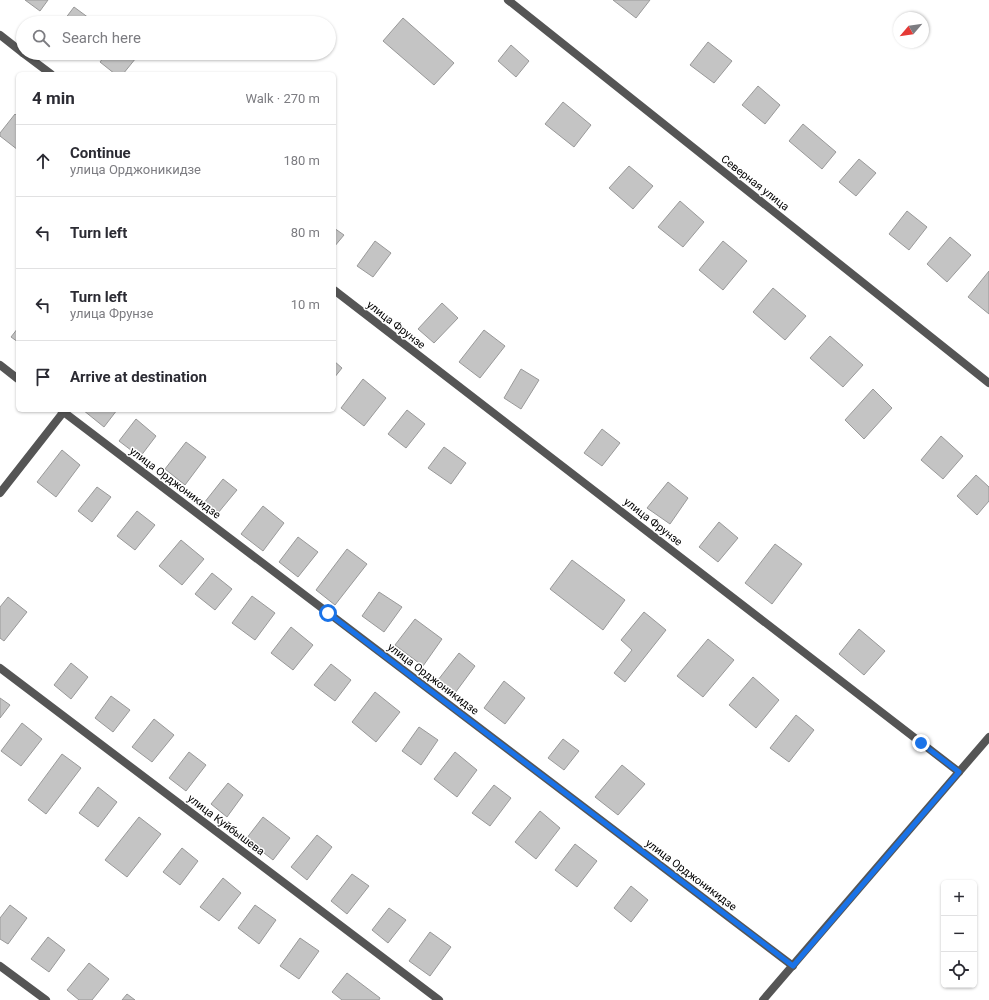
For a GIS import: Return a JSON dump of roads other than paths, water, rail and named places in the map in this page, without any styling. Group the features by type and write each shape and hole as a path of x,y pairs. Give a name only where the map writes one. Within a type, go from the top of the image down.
{"street":[{"name":"Северная улица","path":"508,0 989,383"},
{"path":"0,35 16,48"},
{"path":"32,60 48,72"},
{"name":"улица Фрунзе","path":"336,292 959,772"},
{"path":"0,365 16,377"},
{"path":"0,493 62,412"},
{"name":"улица Орджоникидзе","path":"64,412 793,966"},
{"name":"улица Куйбышева","path":"0,668 439,1000"},
{"path":"763,1000 989,737"},
{"path":"0,966 46,1000"}]}
